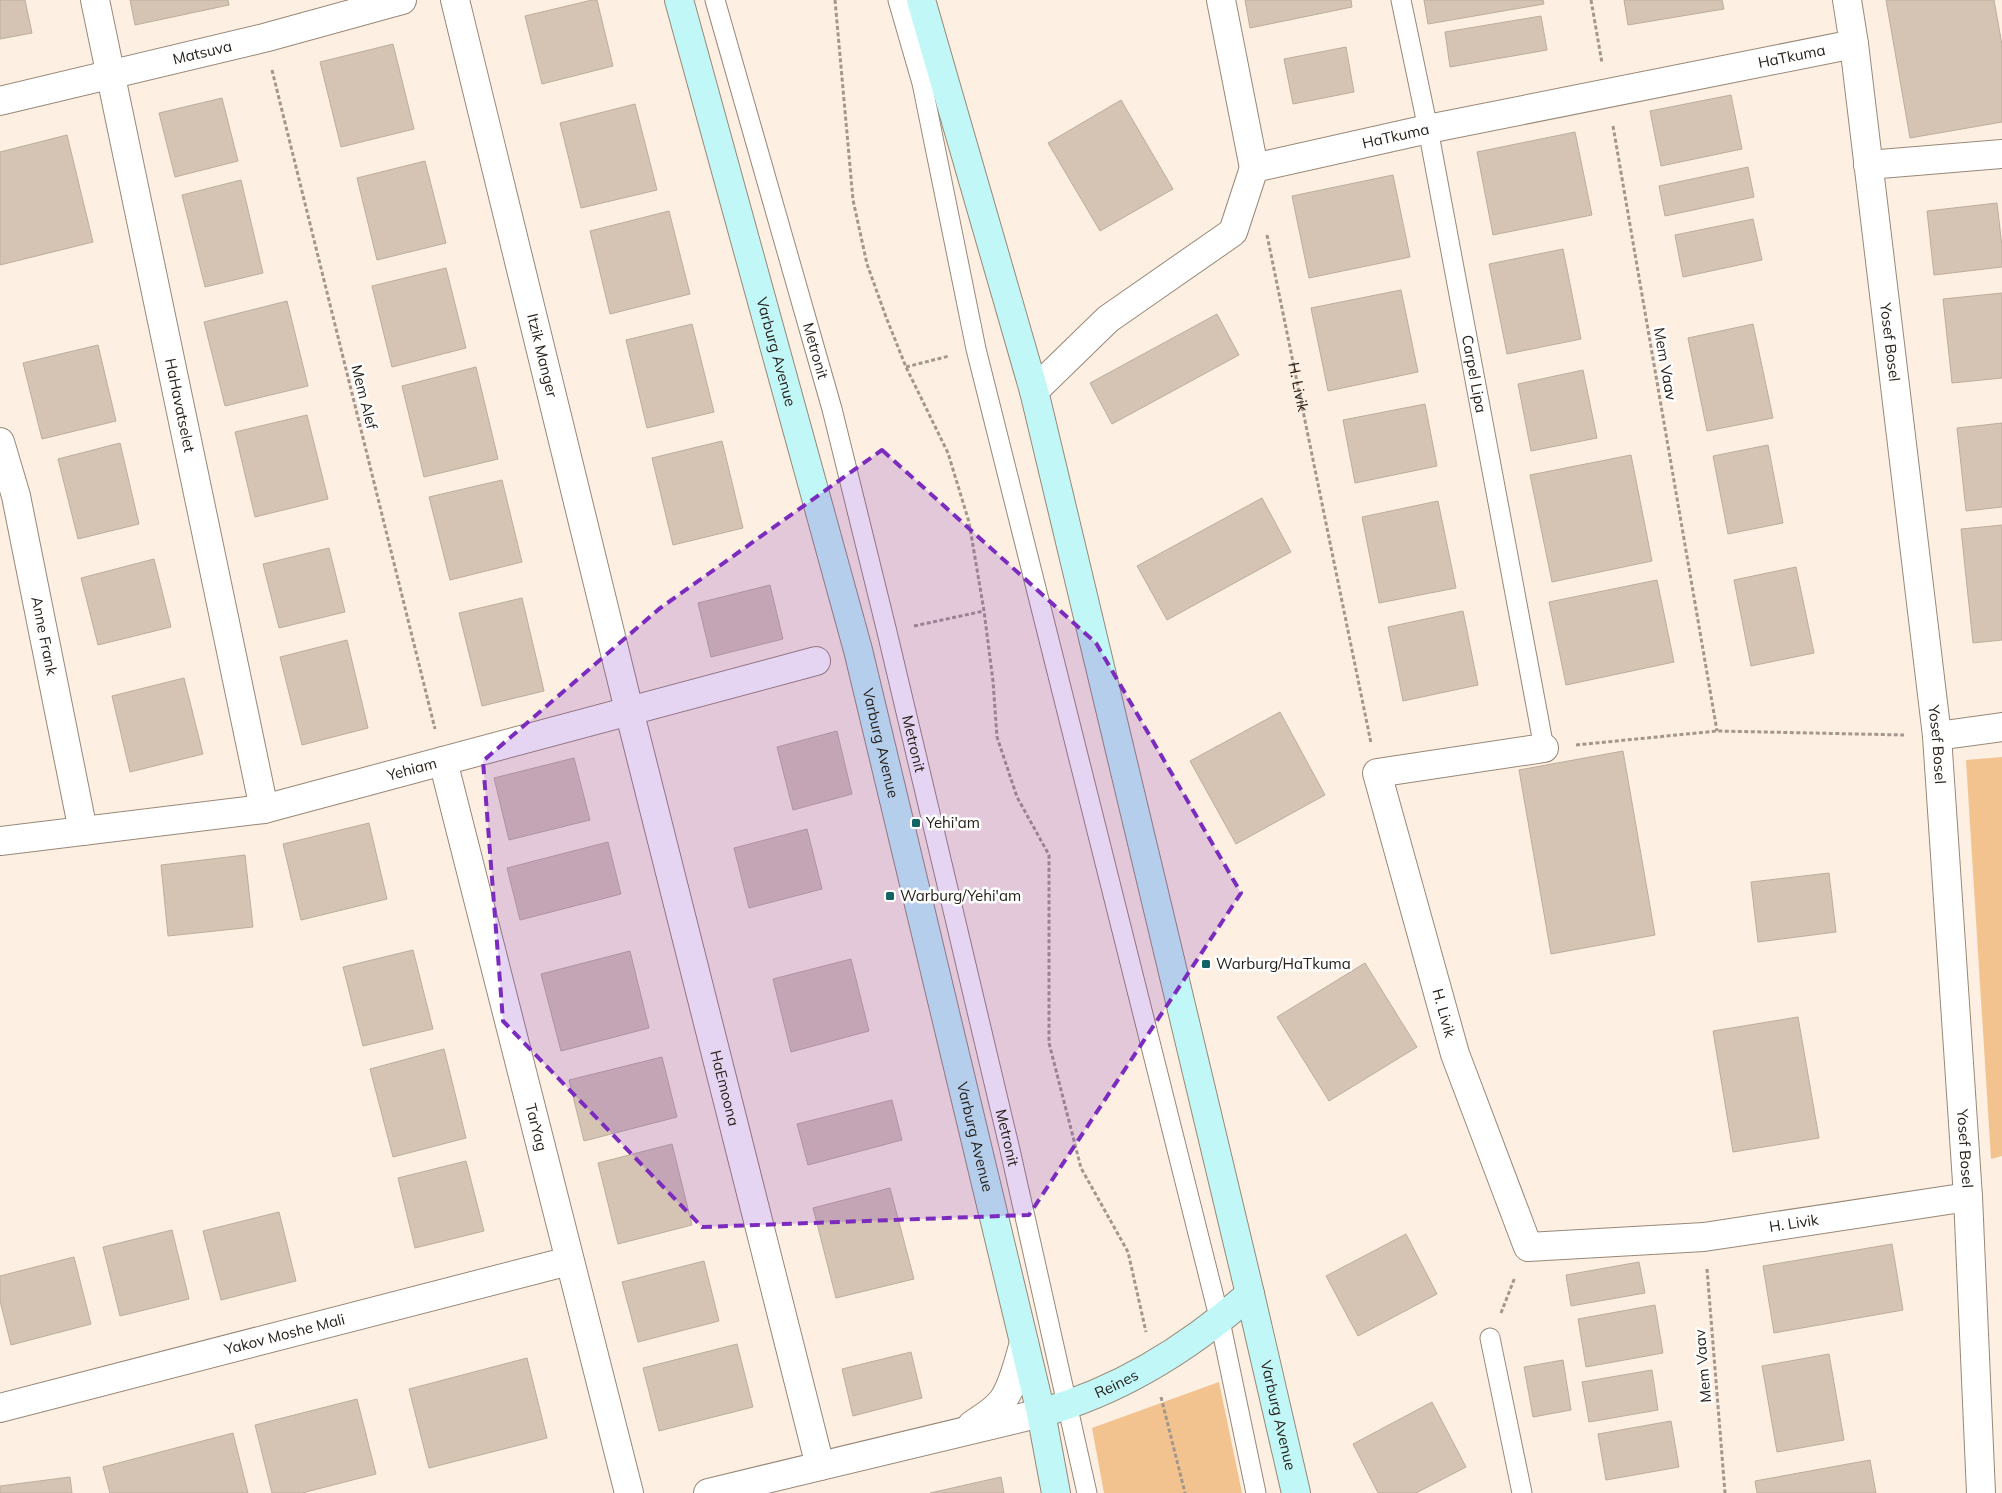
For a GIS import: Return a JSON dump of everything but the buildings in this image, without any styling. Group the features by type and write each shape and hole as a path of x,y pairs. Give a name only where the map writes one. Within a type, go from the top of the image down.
{"main road":[{"name":"Varburg Avenue","path":"679,0 858,650 1041,1412 1056,1493"},
{"name":"Varburg Avenue","path":"920,0 1034,391 1296,1493"},
{"name":"Reines","path":"1041,1412 1068,1405 1154,1366 1220,1321 1250,1294"}],"street":[{"name":"HaHavatselet","path":"95,0 264,809"},
{"name":"Matsuva","path":"0,101 264,38 402,0"},
{"name":"Itzik Manger","path":"455,0 629,710"},
{"path":"1034,391 1108,319 1233,232 1254,168 1221,0"},
{"name":"Yosef Bosel","path":"1847,0 1854,44 1937,736 1968,1197 1981,1493"},
{"name":"HaTkuma","path":"1254,168 1428,129 1854,44"},
{"path":"1868,166 2002,154"},
{"name":"Anne Frank","path":"0,442 16,496 82,831"},
{"name":"Yehiam","path":"0,841 264,809 816,661"},
{"name":"HaEmoona","path":"629,710 820,1466"},
{"path":"1937,736 2002,727"},
{"path":"1377,773 1544,748"},
{"name":"TarYag","path":"443,761 629,1493"},
{"name":"H. Livik","path":"1377,773 1455,1054 1528,1247 1704,1237 1968,1197"},
{"name":"Yakov Moshe Mali","path":"0,1408 570,1261"},
{"name":"Reines","path":"962,1432 989,1413 1003,1400 1013,1380 1024,1343"},
{"name":"Reines","path":"708,1493 1041,1412"}],"lane":[{"name":"Metronit","path":"715,0 832,409 1010,1150 1087,1493"},
{"path":"898,0 922,83 976,349 1220,1321 1256,1493"},
{"name":"Carpel Lipa","path":"1402,0 1544,748"},
{"path":"1490,1338 1522,1493"}],"path":[{"path":"835,0 853,200 867,264 906,367 948,453 969,522 994,681 997,737 1017,797 1049,855 1049,1043 1081,1168 1128,1252 1185,1493"},
{"name":"Mem Vaav","path":"1591,0 1717,731"},
{"name":"Mem Alef","path":"264,38 443,761"},
{"name":"H. Livik","path":"1266,226 1377,773"},
{"path":"906,367 976,349"},
{"path":"887,632 984,611"},
{"path":"1544,748 1717,731 1937,736"},
{"name":"Mem Vaav","path":"1704,1237 1725,1493"},
{"path":"1490,1338 1528,1247"}],"highlighted area":[{"path":"882,450 1096,643 1241,893 1029,1215 702,1227 503,1021 483,761 659,609"}],"shaded area":[{"path":"2002,757 2002,1156 1991,1159 1966,760"},
{"path":"1219,1382 1242,1493 1104,1493 1092,1428"}],"place":[{"name":"Yehi'am","path":"916,823"},
{"name":"Warburg/Yehi'am","path":"890,896"},
{"name":"Warburg/HaTkuma","path":"1206,964"}]}
